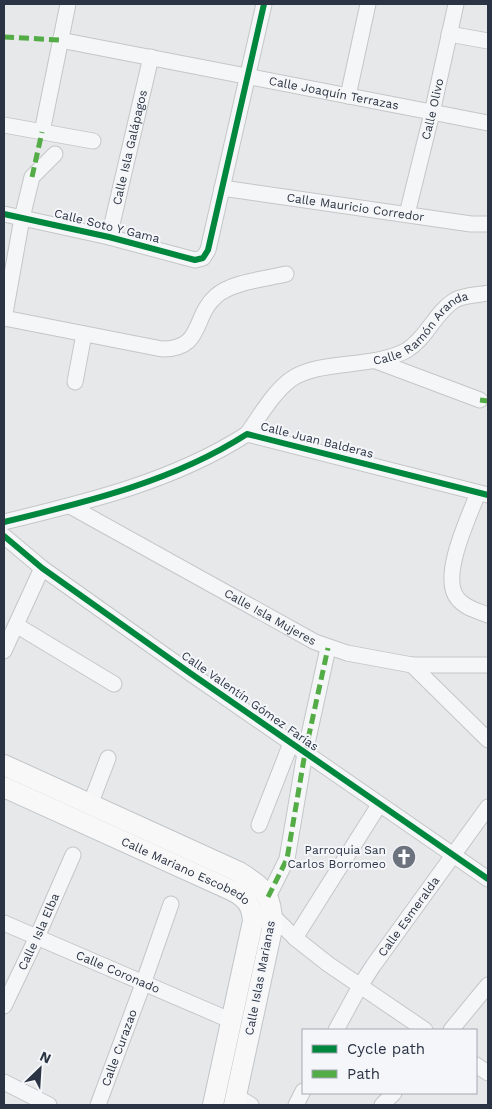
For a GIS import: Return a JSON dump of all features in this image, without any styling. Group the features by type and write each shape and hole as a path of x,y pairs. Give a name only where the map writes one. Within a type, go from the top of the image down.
{"main road":[{"name":"Calle Mariano Escobedo","path":"4,765 239,872 260,887 270,906"},
{"name":"Calle Mariano Escobedo","path":"4,787 233,890 247,900"},
{"name":"Calle Islas Marianas","path":"214,1105 253,920 247,900"},
{"name":"Calle Islas Marianas","path":"240,1102 272,929 270,906"}],"street":[{"path":"42,132 68,4"},
{"path":"222,188 264,4"},
{"path":"348,96 368,4"},
{"name":"Calle Olivo","path":"407,214 456,4"},
{"path":"449,34 488,41"},
{"name":"Calle Joaquín Terrazas","path":"60,40 488,123"},
{"name":"Calle Isla Galápagos","path":"109,237 151,57"},
{"path":"4,125 93,141"},
{"path":"55,154 32,177 22,218 4,318 162,350 174,349 188,342 194,335 207,307 215,297 226,289 286,274"},
{"name":"Calle Soto Y Gama","path":"4,214 109,237 195,260 203,258 208,250 222,188"},
{"name":"Calle Mauricio Corredor","path":"222,188 471,224 488,224"},
{"name":"Calle Ramón Aranda","path":"376,360 394,356 409,349 419,341 445,309 455,300 466,296 488,293"},
{"path":"466,296 488,304"},
{"path":"75,382 84,334"},
{"path":"247,434 280,389 292,379 304,373 322,368 376,360"},
{"name":"Calle Ramón Aranda","path":"376,360 480,400"},
{"name":"Calle Juan Balderas","path":"4,522 70,506 150,481 227,447 247,434 483,494"},
{"path":"483,494 456,550 450,585 457,599 466,606 488,615"},
{"name":"Calle Isla Mujeres","path":"70,506 328,648 412,665 488,666"},
{"name":"Calle Valentín Gómez Farías","path":"4,536 42,568 488,880"},
{"path":"4,651 42,568"},
{"path":"16,625 114,684"},
{"name":"Calle Islas Marianas","path":"270,906 287,859 305,753 328,648"},
{"path":"412,665 488,740"},
{"path":"259,824 291,743"},
{"path":"90,805 108,758"},
{"path":"295,938 379,805"},
{"name":"Calle Esmeralda","path":"337,1029 360,986 488,806"},
{"name":"Calle Isla Elba","path":"4,1006 37,937 72,855"},
{"name":"Calle Mariano Escobedo","path":"247,900 261,906 270,906 295,938 360,986 424,1029"},
{"name":"Calle Curazao","path":"98,1105 144,984 171,904"},
{"name":"Calle Coronado","path":"4,923 232,1021"},
{"path":"451,1029 488,985"},
{"path":"477,1066 488,1073"},
{"path":"4,1082 49,1105"},
{"path":"296,1105 302,1093"},
{"path":"382,1105 393,1094"}],"marked path":[{"path":"4,37 60,40"},
{"path":"32,177 42,132"},
{"path":"480,400 488,401"},
{"path":"268,897 287,859 305,753 328,648"}],"cycle path":[{"path":"4,214 109,237 195,260 203,258 208,250 264,4"},
{"path":"4,522 98,498 160,477 190,465 247,434 488,495"},
{"path":"4,536 42,568 190,673 488,879"}],"place":[{"name":"Parroquia San Carlos Borromeo","path":"404,857"}]}
